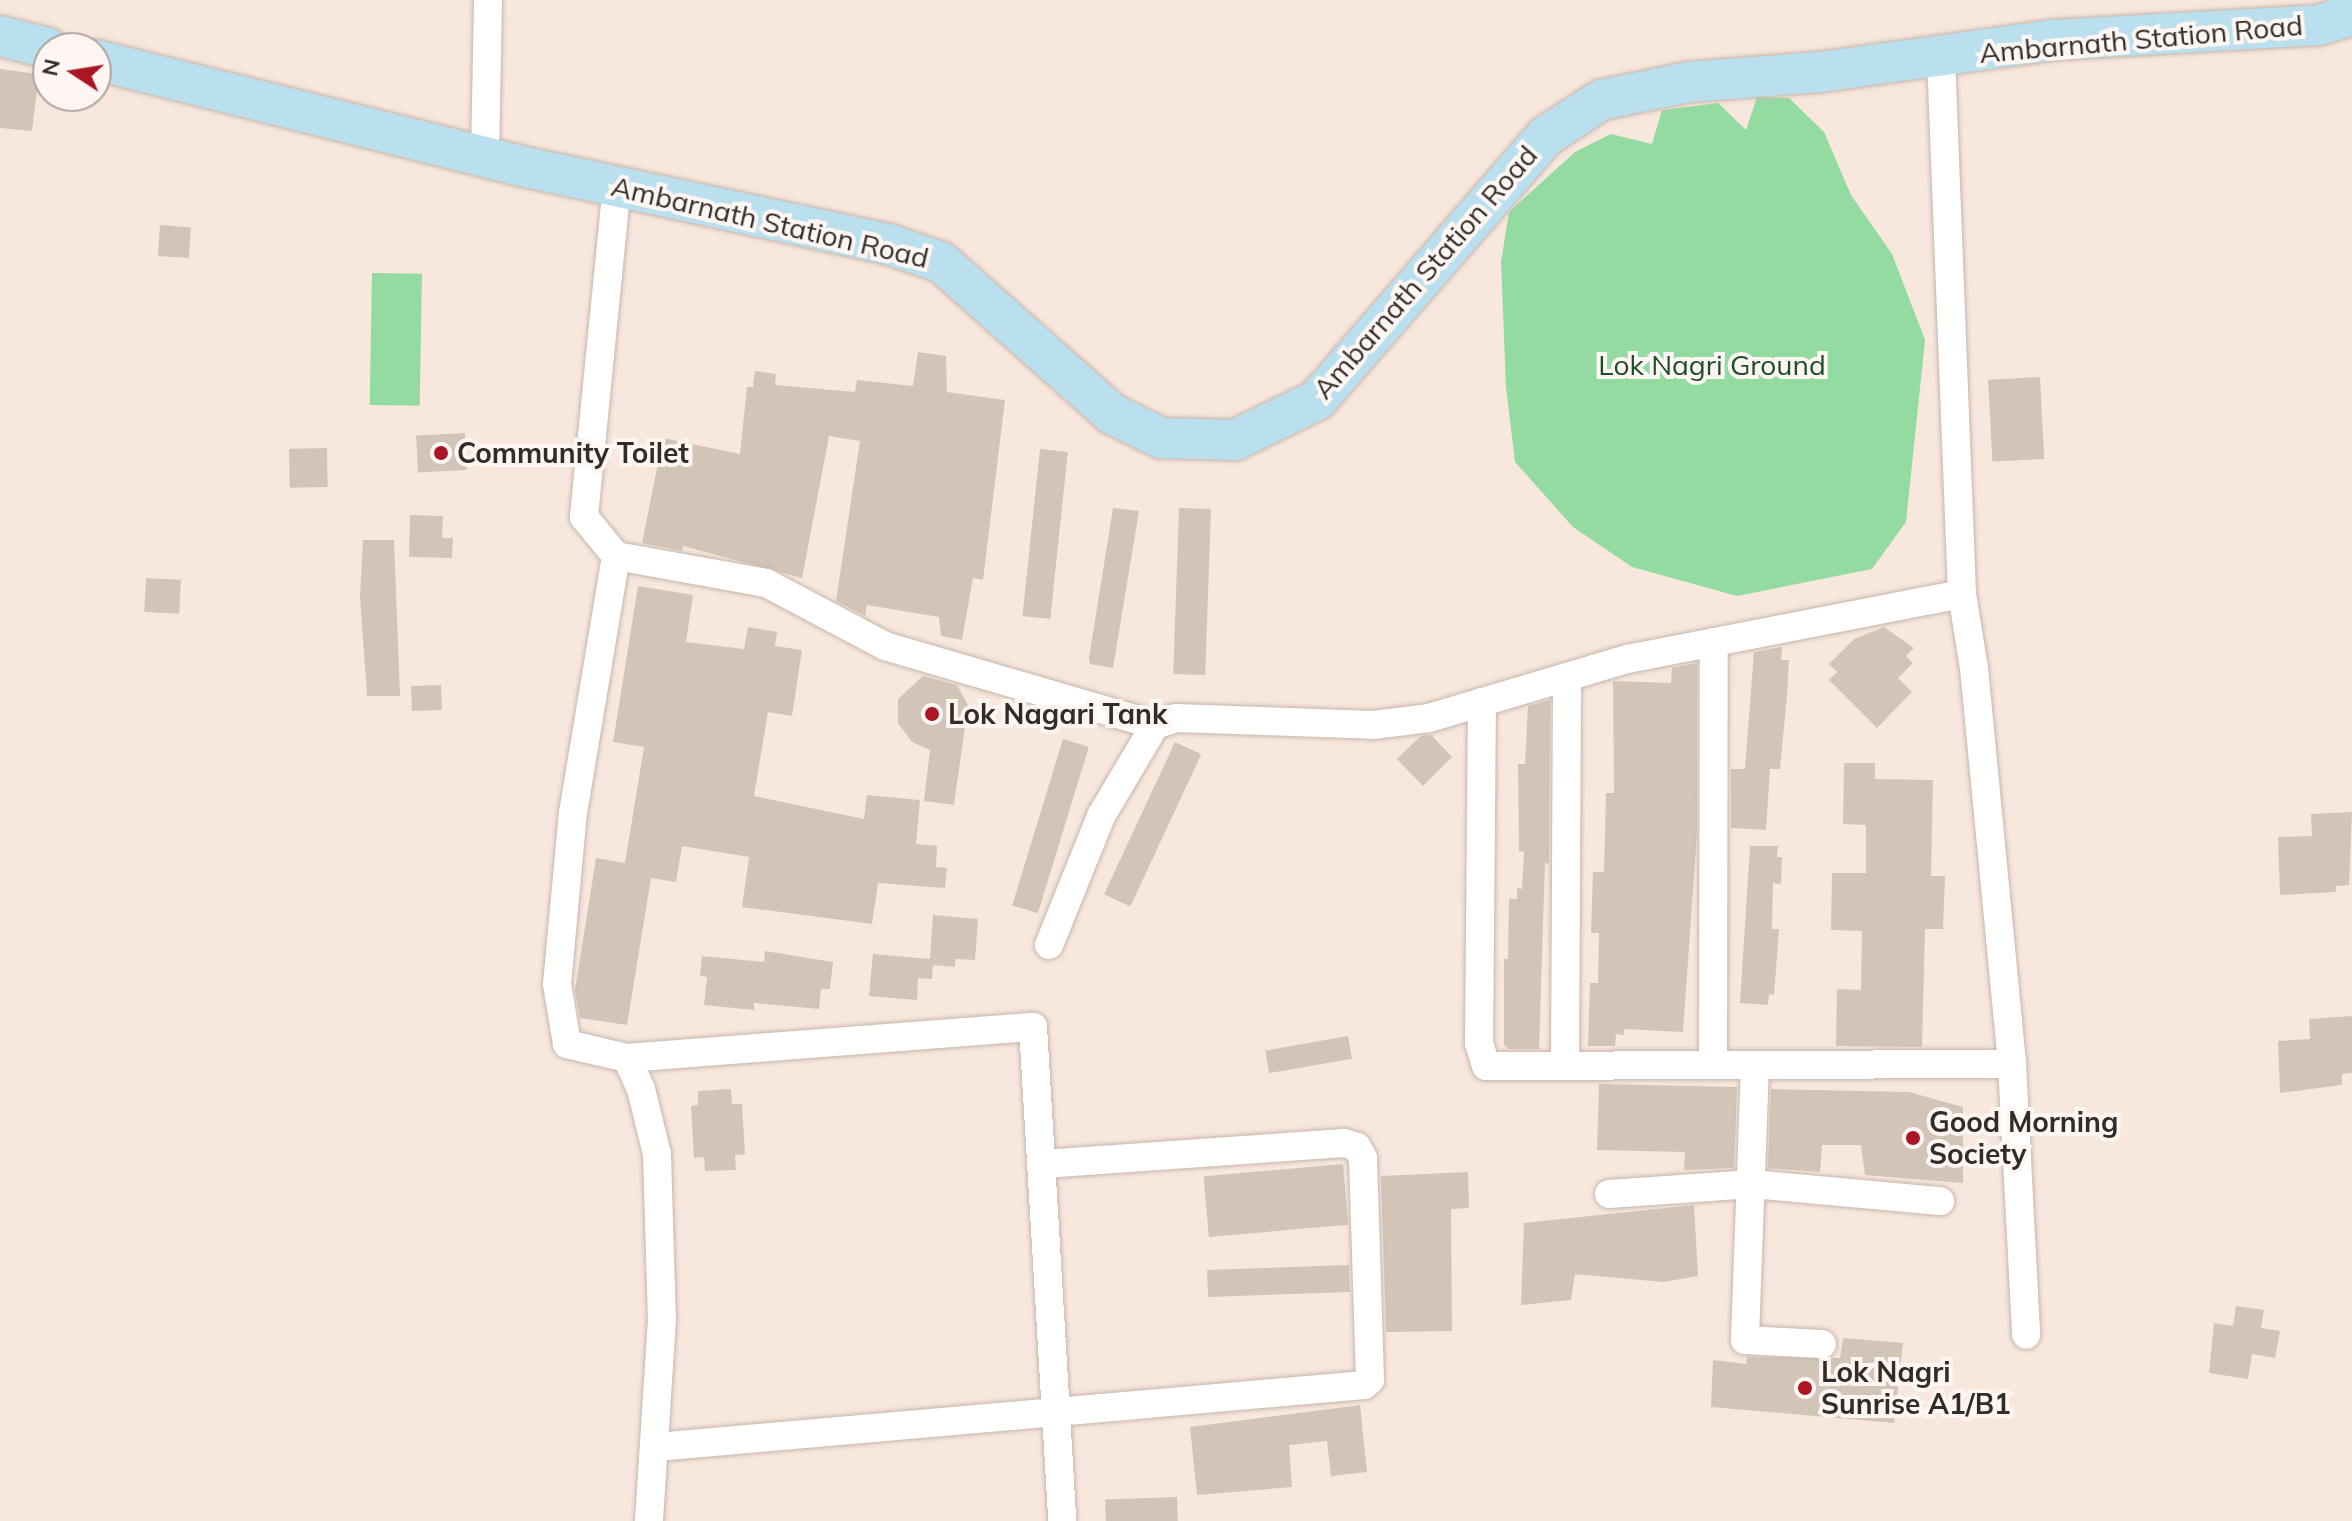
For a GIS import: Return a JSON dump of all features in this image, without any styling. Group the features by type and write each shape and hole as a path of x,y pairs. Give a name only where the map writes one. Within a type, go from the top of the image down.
{"main road":[{"name":"Ambarnath Station Road","path":"112,64 485,157 891,245 941,262 1112,414 1161,438 1235,440 1317,400 1546,136 1601,100 1689,82 1941,57 2053,40 2319,25 2352,15"},
{"path":"0,36 32,44"}],"street":[{"path":"485,157 488,0"},
{"path":"1941,57 1962,594 1974,668 2012,1064 2026,1335"},
{"path":"617,185 584,517 616,556 766,583 885,646 1155,725 1176,718 1373,725 1429,718 1567,677 1714,642 1962,594"},
{"path":"616,556 573,812 557,984 567,1044 627,1058 1033,1027 1062,1521"},
{"path":"1713,1065 1714,642"},
{"path":"1565,1066 1567,677"},
{"path":"1482,702 1479,1043 1486,1066 2012,1064"},
{"path":"1049,945 1101,816 1155,725"},
{"path":"627,1058 641,1089 657,1154 662,1319 649,1521"},
{"path":"1755,1065 1745,1340 1822,1344"},
{"path":"656,1447 1364,1385 1374,1371 1363,1158 1357,1147 1344,1143 1043,1164"},
{"path":"1609,1194 1752,1184 1940,1201"}],"green space":[{"name":"Lok Nagri Ground","path":"1757,97 1789,98 1824,132 1851,195 1892,254 1925,340 1906,522 1872,569 1737,596 1632,567 1573,527 1515,462 1506,387 1501,262 1509,212 1575,152 1611,134 1652,144 1662,110 1718,103 1746,130"},
{"path":"372,273 422,274 420,406 370,405"}],"building":[{"path":"0,69 32,73 32,131 0,128"},
{"path":"160,225 191,227 189,258 158,256"},
{"path":"918,352 946,356 947,392 1005,400 983,580 973,578 962,640 941,636 939,617 867,605 865,616 836,601 860,441 829,436 802,578 683,546 682,551 642,543 663,438 740,454 747,387 753,387 755,371 776,374 775,385 855,392 857,380 913,386"},
{"path":"2040,377 2044,459 1992,462 1988,380"},
{"name":"Community Toilet","path":"465,433 467,470 418,473 416,436"},
{"path":"327,448 328,487 290,488 289,449"},
{"path":"1040,449 1068,452 1050,619 1022,616"},
{"path":"1113,508 1139,511 1113,668 1090,664 1089,658"},
{"path":"1179,508 1211,509 1205,675 1173,674"},
{"path":"410,515 443,516 442,538 453,538 452,558 409,557"},
{"path":"363,540 394,540 400,696 367,696 360,596"},
{"path":"146,578 181,580 179,614 144,612"},
{"path":"638,586 693,595 686,642 744,649 748,627 777,632 775,646 802,650 792,716 768,712 754,796 864,819 867,795 920,800 916,844 937,846 936,867 947,868 945,888 878,883 872,924 742,907 749,857 682,846 676,882 651,878 627,1025 580,1018 575,990 596,858 625,863 644,747 613,742"},
{"path":"1884,627 1914,648 1906,656 1913,663 1898,678 1912,692 1877,728 1829,680 1837,672 1829,664 1854,639"},
{"path":"1782,647 1781,660 1789,660 1787,696 1780,769 1770,769 1766,830 1731,828 1731,769 1745,769 1754,652"},
{"path":"1697,663 1697,834 1683,1032 1624,1029 1624,1035 1616,1034 1615,1046 1588,1046 1590,983 1598,983 1599,933 1591,933 1593,872 1604,872 1606,793 1614,793 1613,681 1671,683 1672,668"},
{"name":"Lok Nagari Tank","path":"923,676 957,685 968,705 954,805 924,801 930,750 912,742 898,723 898,699"},
{"path":"441,685 442,710 412,711 411,686"},
{"path":"1550,700 1549,864 1545,863 1539,1049 1509,1049 1504,1045 1504,959 1508,959 1509,899 1517,899 1517,888 1522,889 1524,852 1519,851 1518,764 1525,764 1528,706"},
{"path":"1431,735 1452,757 1423,786 1397,759 1421,736"},
{"path":"1063,739 1089,747 1038,913 1012,905"},
{"path":"1175,742 1201,754 1130,907 1104,894"},
{"path":"1844,763 1875,763 1875,779 1933,780 1931,876 1945,876 1943,929 1925,929 1922,1047 1836,1046 1837,989 1861,990 1862,931 1831,930 1832,873 1866,873 1866,825 1843,824"},
{"path":"2352,812 2349,885 2336,886 2336,892 2280,895 2278,837 2312,836 2311,814"},
{"path":"1750,846 1778,846 1777,857 1782,857 1781,884 1773,883 1772,929 1779,929 1774,995 1769,994 1768,1005 1740,1003"},
{"path":"933,915 978,919 975,960 955,959 955,967 933,965 932,979 918,978 917,1000 869,996 873,954 930,959"},
{"path":"765,951 833,962 830,989 821,989 819,1009 754,1003 754,1010 704,1005 707,977 700,976 702,956 764,962"},
{"path":"2352,1016 2352,1073 2342,1074 2342,1085 2280,1093 2278,1041 2310,1039 2309,1019"},
{"path":"1348,1036 1352,1059 1269,1073 1265,1051"},
{"path":"1599,1084 1737,1087 1734,1168 1684,1170 1685,1152 1597,1150"},
{"path":"731,1089 732,1104 742,1104 745,1154 735,1155 736,1170 705,1171 704,1157 694,1158 691,1106 698,1105 698,1091"},
{"name":"Good Morning Society","path":"1771,1089 1909,1092 1963,1107 1963,1183 1865,1175 1861,1145 1822,1145 1820,1172 1768,1168"},
{"path":"1343,1164 1348,1225 1209,1237 1204,1176"},
{"path":"1468,1172 1469,1208 1451,1209 1452,1331 1386,1332 1381,1176"},
{"path":"1694,1205 1698,1276 1663,1282 1575,1274 1571,1300 1521,1305 1524,1223"},
{"path":"1349,1265 1350,1292 1208,1297 1207,1270"},
{"path":"2236,1306 2264,1310 2261,1328 2280,1331 2275,1358 2252,1354 2248,1379 2209,1373 2214,1323 2233,1326"},
{"name":"Lok Nagri Sunrise A1/B1","path":"1843,1338 1903,1343 1894,1423 1711,1407 1713,1360 1746,1364 1747,1357 1840,1358"},
{"path":"1360,1405 1367,1472 1331,1476 1327,1441 1289,1445 1292,1487 1197,1495 1190,1427"},
{"path":"1177,1497 1178,1521 1106,1521 1105,1500"}],"place":[{"name":"Community Toilet","path":"441,453"},
{"name":"Lok Nagari Tank","path":"932,714"},
{"name":"Good Morning Society","path":"1913,1138"},
{"name":"Lok Nagri Sunrise A1/B1","path":"1805,1388"}]}
